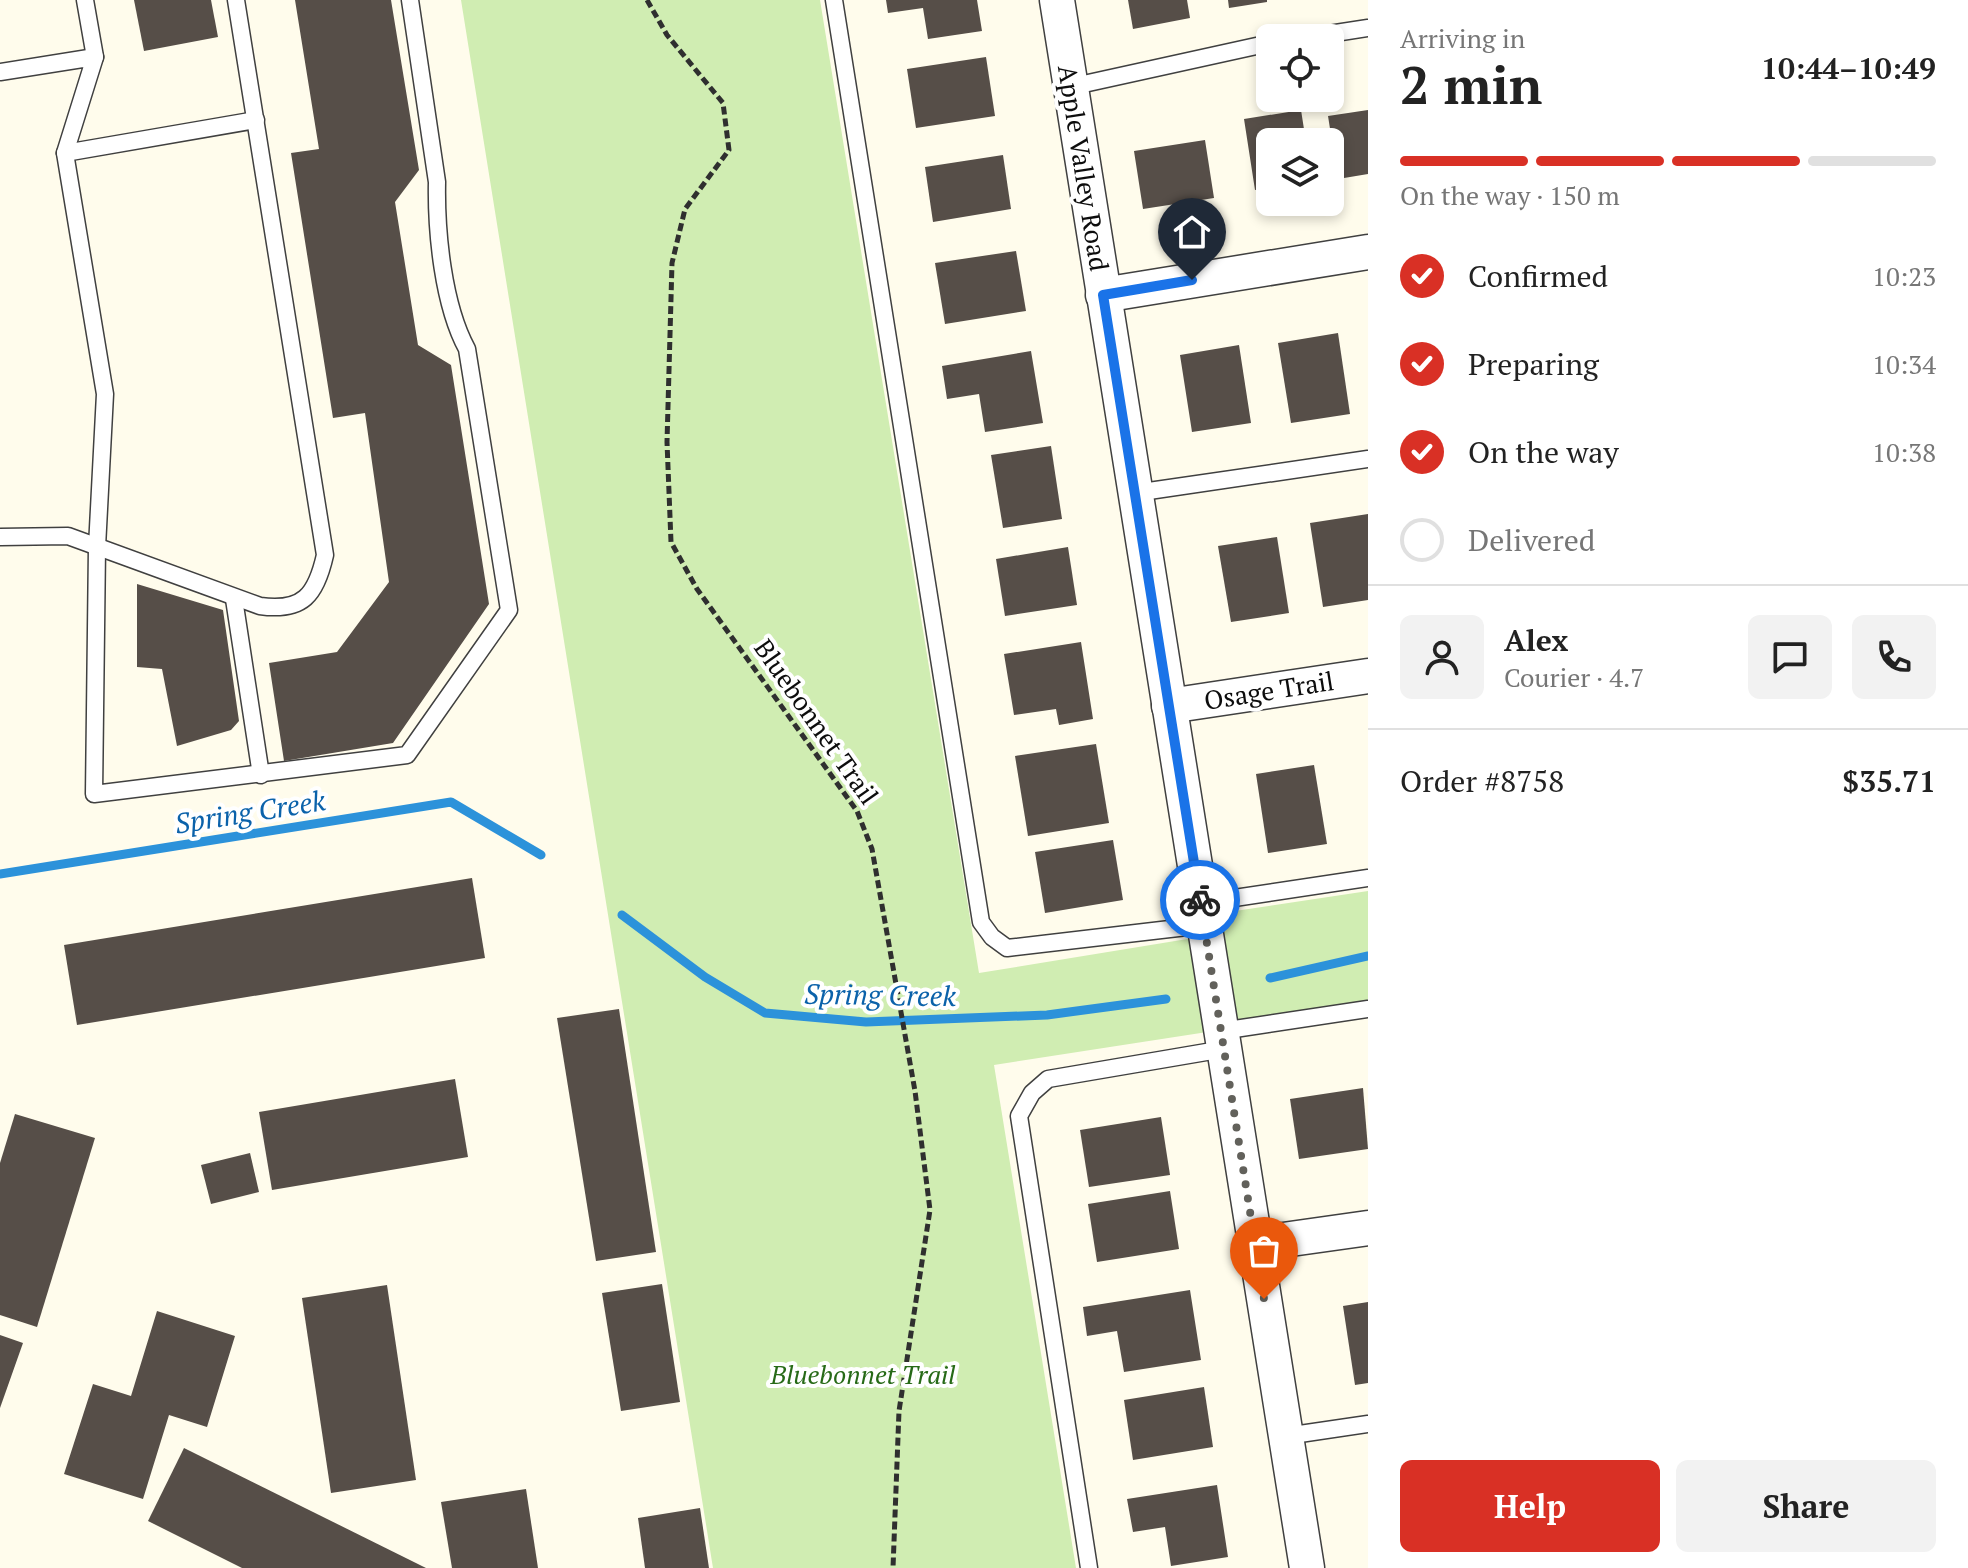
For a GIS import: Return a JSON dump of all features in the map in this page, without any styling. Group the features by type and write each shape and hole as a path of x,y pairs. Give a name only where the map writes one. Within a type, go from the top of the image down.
{"street":[{"name":"Apple Valley Road","path":"1057,0 1307,1568"},
{"path":"1103,295 1368,252"},
{"name":"Osage Trail","path":"1169,706 1368,676"},
{"path":"1255,1244 1368,1228"}],"lane":[{"path":"85,0 95,57 65,153 105,394 97,547 94,794 407,755 509,610 467,349 453,323 436,209 437,182 410,0"},
{"path":"0,537 68,536 234,599 282,609 305,599 318,585 325,555 236,0"},
{"path":"834,0 981,922 992,937 1007,948 1202,914 1368,878"},
{"path":"1344,32 1368,28"},
{"path":"1070,87 1256,46"},
{"path":"0,72 95,57"},
{"path":"65,153 256,120"},
{"path":"1135,493 1368,459"},
{"path":"234,599 261,775"},
{"path":"1089,1568 1019,1116 1032,1093 1048,1079 1368,1009"},
{"path":"1286,1436 1368,1424"}],"path":[{"name":"Bluebonnet Trail","path":"647,0 667,35 723,103 729,150 685,209 672,263 667,510 671,542 697,589 857,811 872,849 915,1091 930,1210 899,1411 893,1568"}],"green space":[{"name":"Bluebonnet Trail","path":"461,0 820,0 979,973 1224,933 1223,920 1235,911 1368,891 1368,1007 994,1065 1076,1568 713,1568"}],"building":[{"path":"134,0 211,0 218,37 144,51"},
{"path":"295,0 391,0 419,170 395,202 418,345 451,365 489,604 393,743 284,761 269,663 337,652 389,582 365,413 333,418 291,153 319,149"},
{"path":"886,0 977,0 982,31 928,39 923,8 888,13"},
{"path":"1128,0 1187,0 1190,18 1133,29"},
{"path":"1228,0 1267,0 1267,2 1229,8"},
{"path":"986,57 995,116 916,128 907,69"},
{"path":"1368,110 1368,174 1344,178 1344,128 1330,128 1328,116"},
{"path":"1301,112 1304,128 1256,128 1256,190 1255,190 1244,119"},
{"path":"1205,140 1214,198 1143,209 1134,151"},
{"path":"1003,155 1011,209 933,222 925,167"},
{"path":"1016,251 1026,311 945,324 935,263"},
{"path":"1338,333 1350,414 1291,423 1278,343"},
{"path":"1239,345 1251,423 1192,432 1180,355"},
{"path":"1031,351 1043,423 985,432 979,394 947,399 942,366"},
{"path":"1051,446 1062,519 1003,528 991,455"},
{"path":"1368,514 1368,600 1323,607 1310,523"},
{"path":"1277,537 1289,613 1231,622 1218,546"},
{"path":"1068,547 1077,605 1005,616 996,559"},
{"path":"137,584 223,610 239,721 231,730 177,746 162,669 137,667"},
{"path":"1081,642 1093,719 1059,725 1056,709 1014,715 1004,654"},
{"path":"1096,744 1109,823 1028,836 1015,756"},
{"path":"1314,765 1327,844 1268,853 1256,774"},
{"path":"1113,840 1123,900 1045,913 1035,852"},
{"path":"472,878 485,958 77,1025 64,945"},
{"path":"619,1009 656,1252 596,1261 557,1018"},
{"path":"455,1079 468,1157 272,1190 259,1112"},
{"path":"1363,1088 1368,1149 1299,1159 1290,1099"},
{"path":"15,1114 95,1138 37,1327 0,1315 0,1163"},
{"path":"1161,1117 1170,1175 1089,1187 1080,1130"},
{"path":"250,1153 259,1192 211,1204 201,1165"},
{"path":"1170,1191 1179,1249 1097,1262 1088,1204"},
{"path":"662,1284 680,1402 621,1411 602,1293"},
{"path":"387,1285 416,1480 331,1493 302,1298"},
{"path":"1190,1290 1201,1360 1124,1372 1117,1331 1087,1336 1083,1307"},
{"path":"1368,1302 1368,1383 1355,1385 1343,1306"},
{"path":"157,1311 235,1336 207,1427 169,1415 143,1499 64,1474 93,1384 131,1396"},
{"path":"0,1335 23,1343 0,1408"},
{"path":"1204,1387 1213,1447 1133,1460 1124,1400"},
{"path":"184,1448 426,1568 242,1568 148,1521"},
{"path":"1217,1485 1228,1557 1171,1566 1165,1527 1133,1532 1127,1499"},
{"path":"526,1489 538,1568 452,1568 441,1502"},
{"path":"700,1508 709,1568 645,1568 638,1518"}],"waterway":[{"name":"Spring Creek","path":"0,874 451,802 541,855"},
{"name":"Spring Creek","path":"622,915 705,977 765,1013 866,1022 1047,1015 1166,999"},
{"name":"Spring Creek","path":"1270,978 1368,956"}],"way so far":[{"path":"1200,900 1264,1299"}],"route":[{"path":"1192,280 1103,295 1200,900"}]}
